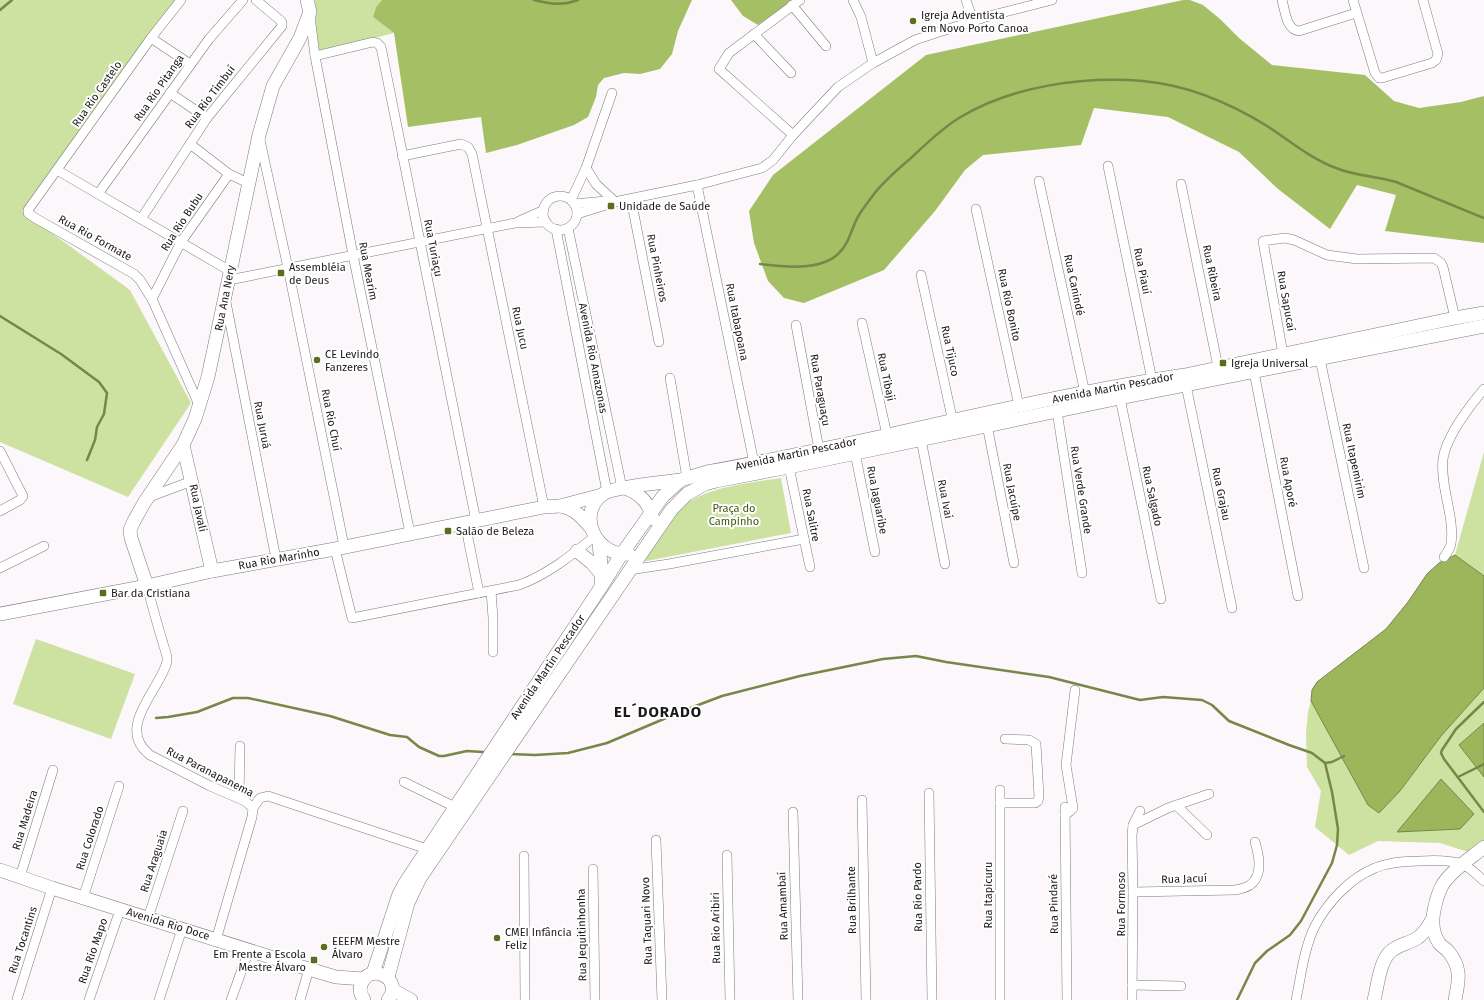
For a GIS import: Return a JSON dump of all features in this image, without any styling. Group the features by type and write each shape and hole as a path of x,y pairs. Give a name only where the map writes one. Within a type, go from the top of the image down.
{"street":[{"name":"Rua Rio Castelo","path":"34,202 151,38 181,0"},
{"name":"Rua Rio Pitanga","path":"98,194 190,64 209,39 243,0"},
{"name":"Rua Rio Timbuí","path":"141,219 207,118 282,26 280,21 256,0"},
{"path":"853,0 861,17 873,63"},
{"path":"966,0 973,21"},
{"path":"58,170 181,242 229,275 288,268 487,230 514,223 544,210 549,201 557,196 562,196 573,202 616,201 631,199 697,185 766,166 838,87 873,63 915,40 1038,2 1052,0"},
{"path":"1282,0 1289,25 1295,30 1356,13"},
{"path":"1353,0 1375,73 1379,78 1432,63 1436,60 1438,54 1423,0"},
{"path":"793,135 718,69 729,53 796,3 826,46"},
{"name":"Rua Mearim","path":"308,6 315,56 353,255 410,533"},
{"name":"Rua Ana Nery","path":"147,586 130,534 131,527 148,497 183,445 195,419 208,377 259,135 273,86 300,38 308,6"},
{"path":"754,34 791,73"},
{"path":"151,38 190,64"},
{"name":"Rua Turiaçu","path":"315,56 373,42 380,45 382,51 420,243 470,522 479,593"},
{"path":"170,93 207,118"},
{"path":"544,210 546,222 552,228 560,230 568,228 573,224 577,214 573,202 612,93"},
{"name":"Rua Rio Chuí","path":"259,135 288,268 352,618 479,593"},
{"path":"190,144 229,174 248,183"},
{"name":"Rua Jucu","path":"402,156 461,144 468,147 472,154 544,507"},
{"name":"Rua Piauí","path":"1108,166 1152,380"},
{"path":"586,168 596,184 616,201"},
{"name":"Rua Rio Bubu","path":"153,303 181,242 229,174"},
{"name":"Rua Canindé","path":"1039,182 1088,398"},
{"name":"Rua Ribeira","path":"1181,184 1218,367"},
{"name":"Rua Itabapoana","path":"697,185 754,463"},
{"name":"Rua Pinheiros","path":"631,199 659,342"},
{"path":"577,214 616,201"},
{"name":"Rua Rio Formate","path":"34,202 28,210 28,213 134,274 140,280 153,303"},
{"name":"Rua Rio Bonito","path":"976,209 1019,406"},
{"path":"514,223 546,222"},
{"name":"Avenida Rio Amazonas","path":"568,228 624,488"},
{"name":"Avenida Rio Amazonas","path":"556,229 604,493"},
{"name":"Rua Sapucaí","path":"1284,360 1263,241 1285,238 1327,255 1357,259 1434,258 1441,263 1443,267 1455,318"},
{"name":"Rua Tijuco","path":"921,275 954,426"},
{"name":"Rua Juruá","path":"225,296 276,559"},
{"path":"153,303 199,405"},
{"name":"Avenida Martin Pescador","path":"1116,392 1186,385 1254,372 1284,360 1455,318 1484,313"},
{"name":"Rua Tibaji","path":"862,323 887,435"},
{"name":"Rua Paraguaçu","path":"796,325 820,455"},
{"name":"Avenida Martin Pescador","path":"388,978 408,903 420,878 656,532 678,502 687,494 704,484 790,467 820,455 887,435 954,426 987,425 1060,410 1068,405 1084,400 1086,396 1088,398 1116,392 1152,380 1185,375 1218,367 1284,360 1320,359 1484,326"},
{"name":"Rua Itapemirim","path":"1320,359 1364,568"},
{"name":"Rua Aporé","path":"1254,372 1298,596"},
{"path":"602,581 595,536 590,516 596,502 604,493 624,488 684,479 670,378"},
{"name":"Rua Grajau","path":"1186,385 1232,608"},
{"path":"1444,557 1450,548 1451,536 1444,486 1443,457 1461,418 1484,389"},
{"name":"Rua Salgado","path":"1116,392 1161,599"},
{"name":"Avenida Martin Pescador","path":"362,996 360,987 368,976 401,890 602,581 663,496 684,479 707,472 754,463 820,455 856,453 921,439 954,426 1019,406 1088,398"},
{"name":"Rua Verde Grande","path":"1060,410 1082,573"},
{"name":"Rua Jacuípe","path":"987,425 1014,563"},
{"name":"Rua Ivaí","path":"921,439 945,564"},
{"name":"Rua Javali","path":"183,445 212,571"},
{"name":"Rua Jaguaribe","path":"856,453 875,552"},
{"path":"0,511 20,500 23,496 1,454"},
{"name":"Rua Salitre","path":"790,467 810,567"},
{"path":"148,497 192,481"},
{"path":"624,488 639,494 644,499 651,511 656,532"},
{"name":"Rua Rio Marinho","path":"0,614 147,586 212,571 544,507 560,506 604,493"},
{"name":"Rua Rio Marinho","path":"560,506 578,513 595,536"},
{"path":"479,593 526,582 550,569 577,551 595,536"},
{"path":"595,536 611,552 621,555 643,551"},
{"path":"630,570 804,539"},
{"path":"0,568 44,546"},
{"path":"577,551 592,563 602,581"},
{"name":"Rua Paranapanema","path":"147,586 167,660 160,676 144,704 138,722 137,732 142,747 150,755 210,786 248,802 253,808 252,817 216,940"},
{"path":"491,591 494,618 493,652"},
{"name":"Rua Pindaré","path":"1067,1000 1065,811 1070,811 1072,808 1066,766 1075,690"},
{"path":"1000,803 1035,803 1038,801 1039,796 1036,744 1029,740 1005,739"},
{"path":"239,798 240,746"},
{"name":"Rua Madeira","path":"20,877 53,770"},
{"path":"404,782 455,807"},
{"name":"Rua Colorado","path":"83,898 119,786"},
{"name":"Rua Itapicuru","path":"1000,790 1000,1000"},
{"name":"Rua Rio Pardo","path":"929,793 932,1000"},
{"path":"1133,825 1176,805 1209,794"},
{"path":"253,808 260,798 268,796 427,849"},
{"name":"Rua Brilhante","path":"862,800 866,1000"},
{"path":"1176,805 1208,835"},
{"name":"Rua Araguaia","path":"148,918 183,811"},
{"name":"Rua Formoso","path":"1132,1000 1132,836 1133,825 1140,811"},
{"name":"Rua Amambaí","path":"793,812 798,1000"},
{"name":"Rua Taquari Novo","path":"656,840 662,1000"},
{"name":"Rua Jacuí","path":"1133,892 1235,890 1246,887 1254,882 1257,877 1259,865 1258,850 1255,842"},
{"path":"1416,939 1428,927 1432,920 1437,898 1443,884 1484,847"},
{"name":"Rua Rio Aribiri","path":"727,855 730,1000"},
{"path":"524,856 525,1000"},
{"path":"1296,1000 1304,961 1315,927 1326,909 1342,891 1356,879 1375,868 1399,862 1436,860 1463,865 1484,881"},
{"name":"Rua Jequitinhonha","path":"593,869 595,1000"},
{"name":"Avenida Rio Doce","path":"0,870 120,910 336,977 368,976 379,973 388,978"},
{"name":"Rua Tocantins","path":"17,998 52,888"},
{"name":"Rua Rio Mapo","path":"89,1000 120,910"},
{"path":"1432,920 1435,936 1439,943 1454,960 1458,968 1459,982 1455,1000"},
{"path":"159,1000 182,929"},
{"path":"1374,1000 1383,965 1390,953 1404,943 1416,939 1425,939 1439,943"},
{"path":"231,1000 249,950"},
{"path":"300,1000 309,969"},
{"name":"Avenida Rio Doce","path":"336,977 362,996"},
{"path":"388,978 391,981 391,997 411,1000"},
{"path":"1132,985 1181,986"}],"green space":[{"path":"0,0 177,0 56,164 23,212 130,290 191,403 128,497 0,442"},
{"path":"315,0 382,0 376,7 373,17 394,33 317,53"},
{"path":"1484,452 1484,576 1455,555"},
{"name":"Praça do Campinho","path":"781,478 791,533 641,562 677,512 698,497 740,484"},
{"path":"36,639 135,674 111,739 13,704"},
{"path":"1484,688 1484,723 1459,745 1484,777 1484,857 1440,843 1378,841 1349,855 1315,827 1321,791 1307,767 1306,733 1308,712 1311,701 1368,805 1379,813 1400,791 1441,736"}],"shaded area":[{"path":"382,0 692,0 678,31 672,54 660,69 640,74 624,73 604,78 598,85 596,97 588,117 574,125 517,145 486,153 481,117 408,127 394,33 373,17 376,7"},
{"path":"731,0 795,0 758,25 743,16"},
{"path":"1183,0 1190,0 1203,5 1239,38 1272,65 1365,75 1394,101 1419,108 1461,102 1484,96 1484,243 1385,231 1396,195 1357,185 1330,229 1278,189 1239,152 1168,117 1094,108 1081,145 983,155 965,170 935,211 884,270 804,303 784,298 768,281 754,243 749,211 773,175 926,55"},
{"path":"1455,555 1484,576 1484,688 1441,736 1400,791 1379,813 1368,805 1311,701 1312,690 1317,682 1386,629 1408,602 1427,574 1439,563"},
{"path":"1484,723 1484,777 1459,745"},
{"path":"1441,779 1474,814 1460,829 1397,832"}],"waterway":[{"path":"0,10 12,0"},
{"path":"534,0 556,4 578,0"},
{"path":"760,264 790,267 812,265 822,263 838,254 848,240 861,212 878,189 891,175 946,127 979,107 1024,91 1072,82 1096,80 1143,81 1159,83 1175,86 1207,96 1253,118 1318,160 1327,164 1343,171 1396,182 1484,218"},
{"path":"0,316 61,354 99,382 107,393 104,414 97,427 95,440 87,460"},
{"path":"510,754 535,755 568,753 607,743 722,696 800,676 883,659 916,656 946,662 1049,677 1140,700 1163,697 1202,700 1212,705 1229,721 1312,753 1325,763 1332,762 1344,756"},
{"path":"156,718 197,712 233,698 248,698 330,716 390,735 407,737 419,747 439,756 467,751 483,752"},
{"path":"1484,702 1456,729 1441,753 1484,812"},
{"path":"1237,1000 1255,963 1267,951 1290,935 1301,921 1332,863 1337,845 1338,829 1332,792 1325,763"},
{"path":"1458,777 1484,764"}],"place":[{"name":"Igreja Adventista em Novo Porto Canoa","path":"913,21"},
{"name":"Unidade de Saúde","path":"611,206"},
{"name":"Assembléia de Deus","path":"281,273"},
{"name":"CE Levindo Fanzeres","path":"317,360"},
{"name":"Igreja Universal","path":"1223,363"},
{"name":"Salão de Beleza","path":"448,531"},
{"name":"Bar da Cristiana","path":"103,593"},
{"name":"CMEI Infância Feliz","path":"497,938"},
{"name":"EEEFM Mestre Álvaro","path":"324,947"},
{"name":"Em Frente a Escola Mestre Álvaro","path":"314,960"}],"district":[{"name":"EL´DORADO","path":"658,712"}]}
